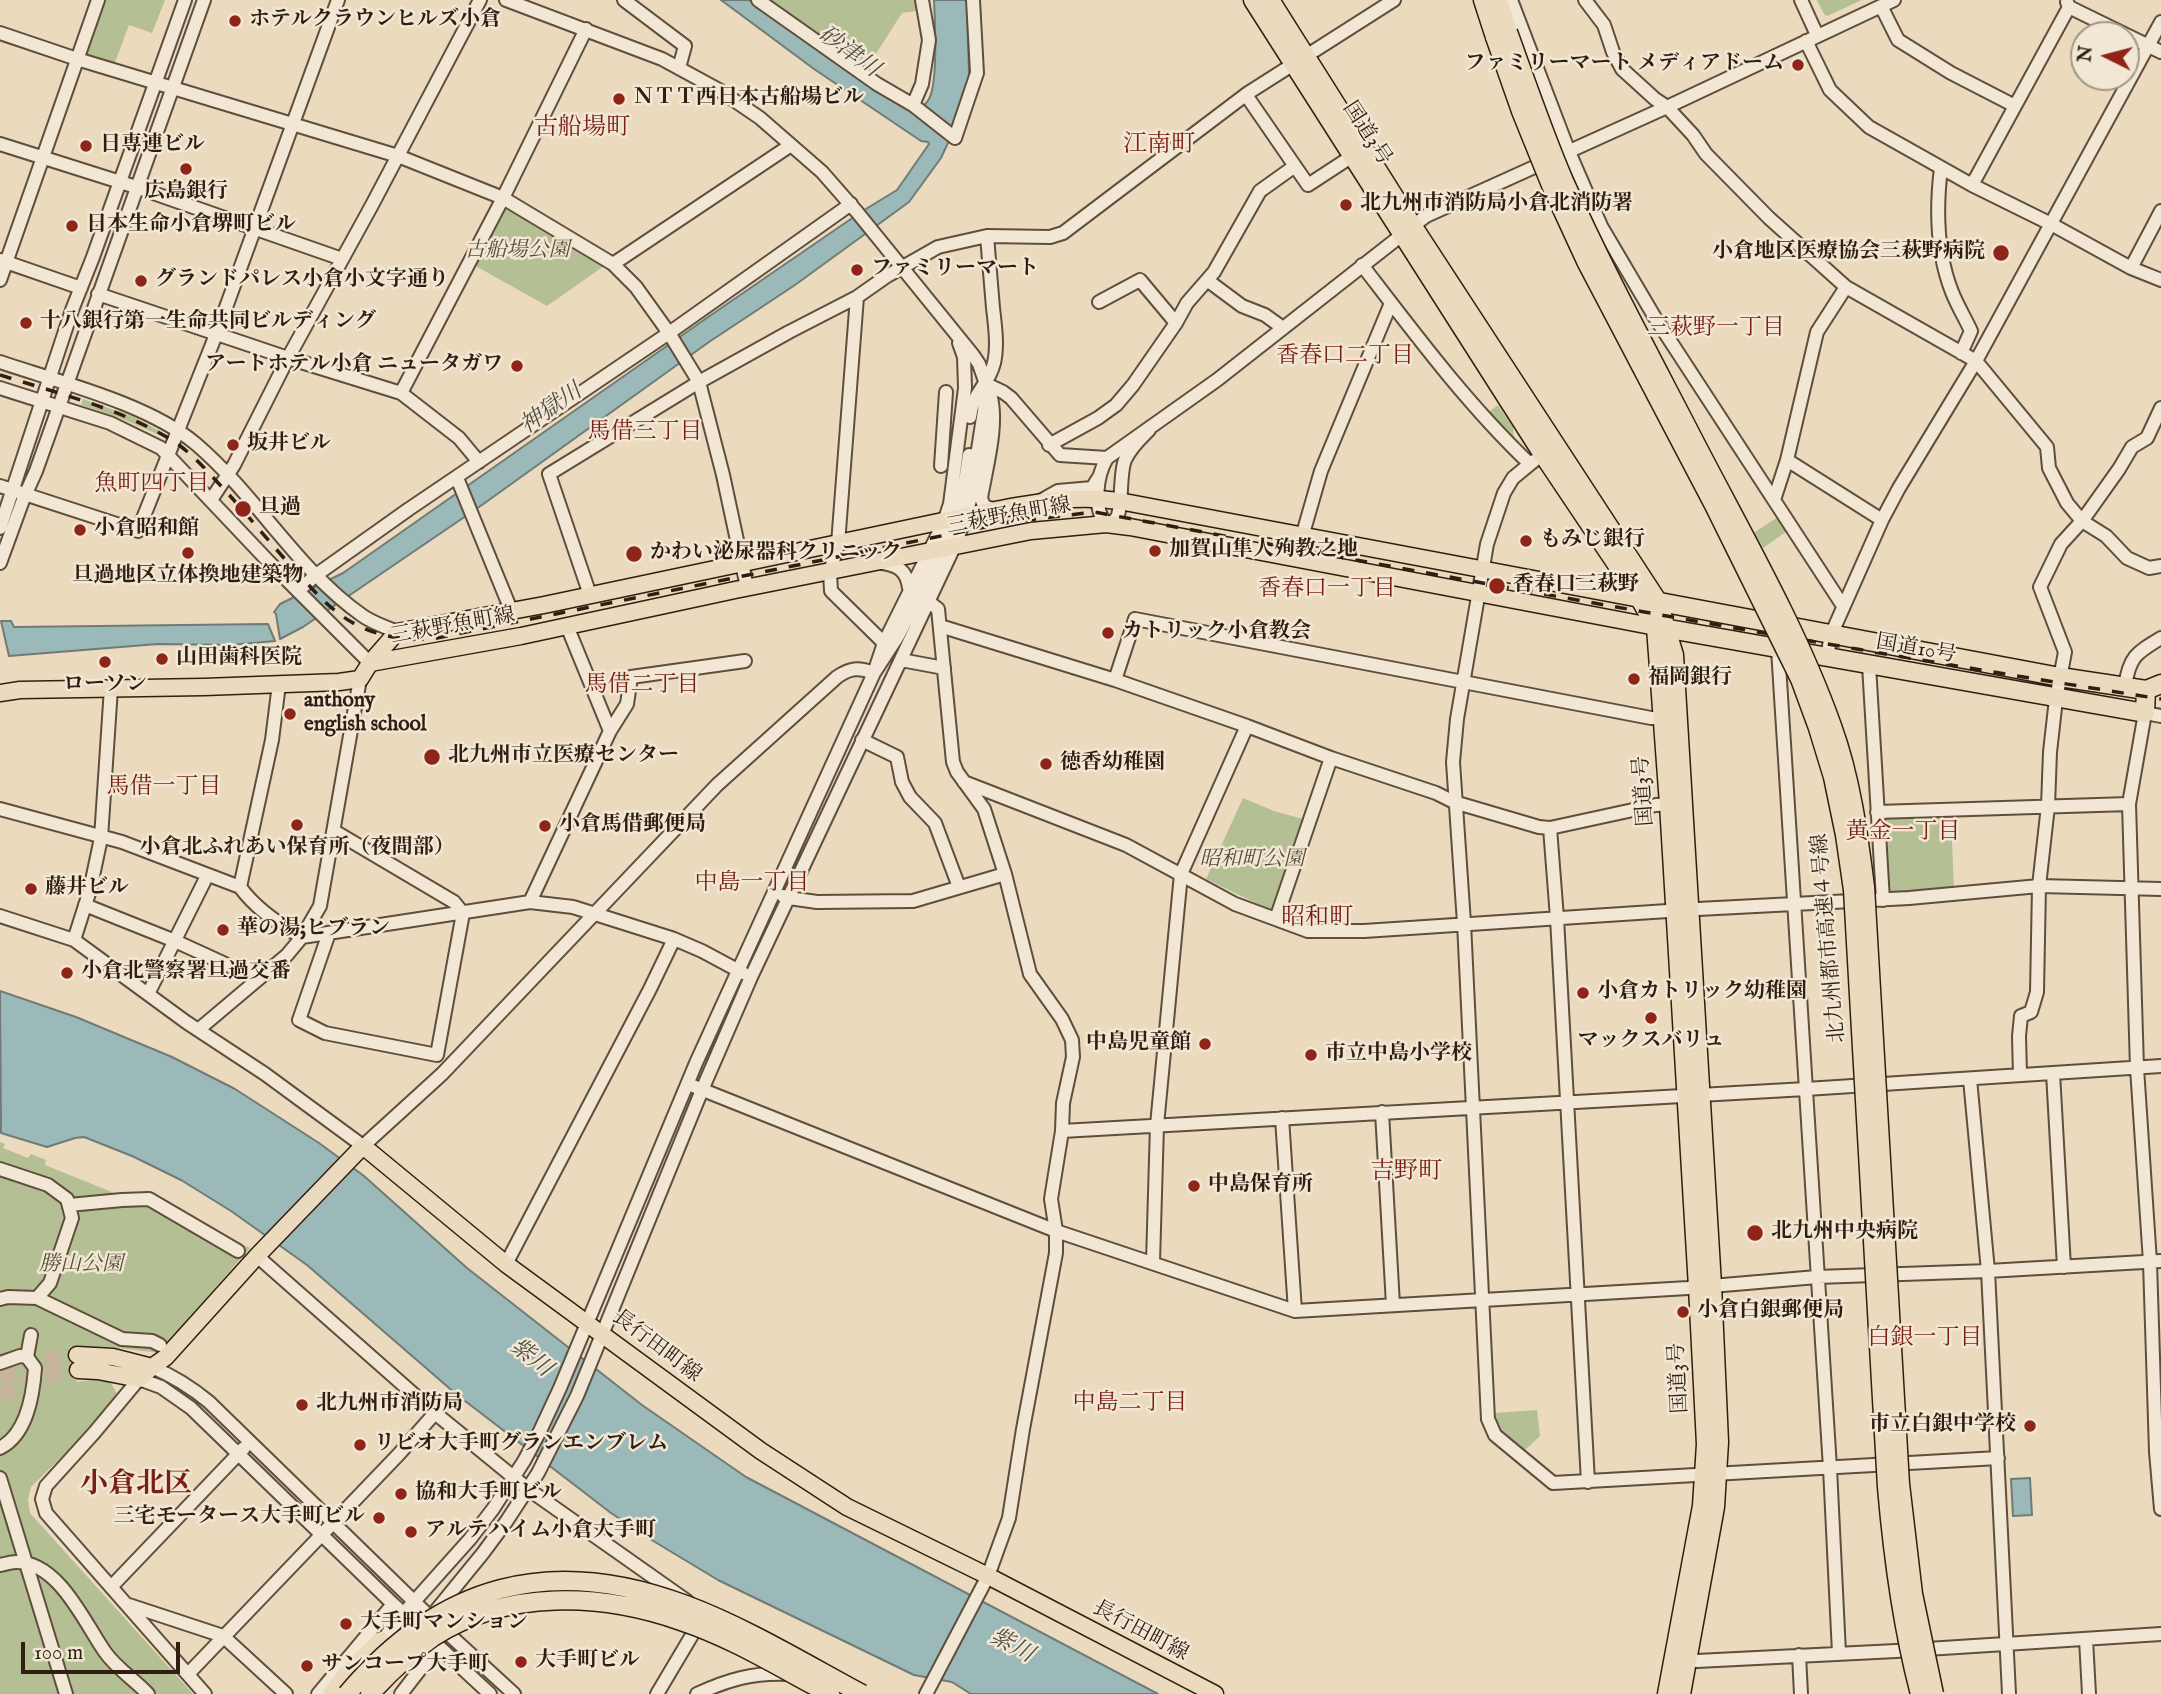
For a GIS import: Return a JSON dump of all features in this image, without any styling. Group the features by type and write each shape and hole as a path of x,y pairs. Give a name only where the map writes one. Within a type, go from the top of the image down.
{"highway":[{"name":"国道3号","path":"1253,0 1299,60 1649,601 1674,655 1676,804 1682,911 1705,1286 1718,1404 1709,1544 1681,1658 1667,1694"},
{"name":"国道3号","path":"1270,0 1299,60"},
{"name":"北九州都市高速４号線","path":"1483,0 1521,111 1551,185 1586,261 1714,505 1794,667 1833,777 1853,890 1890,1523 1899,1594 1920,1694"},
{"name":"北九州都市高速４号線","path":"1498,0 1535,107 1564,179 1598,252 1774,594 1823,703 1846,775 1855,813 1865,887 1900,1484 1913,1594 1934,1694"},
{"name":"国道3号","path":"1408,229 1537,460 1649,601"},
{"name":"国道10号","path":"1649,601 2060,677 2156,689 2153,714 1662,628"},
{"name":"国道3号","path":"1662,628 1664,718 1676,804"},
{"path":"347,1694 401,1639 453,1605 513,1585 568,1580 620,1586 688,1605 862,1694"},
{"path":"372,1694 409,1655 449,1628 500,1608 559,1600 598,1601 683,1621 830,1694"},
{"path":"332,1694 347,1674 381,1641"},
{"path":"379,1694 403,1653"},
{"name":"国道3号","path":"1681,1658 1681,1694"}],"main road":[{"name":"三萩野魚町線","path":"360,679 397,632 742,564 995,510 1062,499 1119,501 1649,601"},
{"name":"三萩野魚町線","path":"370,663 567,626 747,587 1031,531 1106,524 1662,628"},
{"path":"0,693 20,690 279,684 360,679"},
{"path":"152,1367 113,1357 78,1362 99,1371 139,1379 166,1357 257,1256 363,1146"},
{"name":"長行田町線","path":"363,1146 506,1264 761,1451 847,1507 988,1576 1214,1694"}],"street":[{"path":"0,280 3,261 43,158 98,0"},
{"path":"0,563 42,401 185,0"},
{"path":"0,528 19,492 36,471 204,0"},
{"path":"0,486 138,531 217,332 338,0"},
{"path":"211,500 229,474 288,358 480,0"},
{"path":"506,0 586,29 679,68 719,90 760,118 822,172 979,364 994,411 981,498 984,506 995,510"},
{"path":"624,0 685,47 679,68"},
{"path":"758,0 877,84 913,105 956,138 977,73 973,0"},
{"path":"913,105 922,84 929,40 922,0"},
{"path":"590,595 549,474 699,382 857,297 938,247 987,236 1050,237 1063,233 1246,94 1394,0"},
{"path":"1511,0 1569,152 1601,226 1654,316 1843,606"},
{"path":"1585,0 1604,25 1622,69 1667,107 1693,135 1706,154 1769,219 1846,287 1976,361 2047,447 2049,468 2067,503 2082,522 2106,536 2127,558 2148,568 2161,566"},
{"path":"1801,0 1811,38 1830,90 1869,127 1972,185 2131,268 2161,280"},
{"path":"1038,502 1058,491 1091,488 1107,458 1217,380 1426,216 1894,0"},
{"path":"1972,185 2068,4 2161,52"},
{"path":"1881,6 1898,40 2015,106"},
{"path":"1827,657 1831,635 1882,520 1976,361 2161,22"},
{"path":"401,393 503,198 586,29"},
{"path":"0,33 77,59 398,156 503,198 612,264 636,287 699,382 747,587"},
{"path":"1246,94 1308,185 1358,152"},
{"path":"0,144 120,181 342,259"},
{"path":"612,264 791,145"},
{"path":"1049,445 1116,405 1133,385 1187,303 1214,272 1260,191 1295,166"},
{"path":"1941,168 1938,192 1941,248 1951,291 1971,331 1961,353"},
{"path":"298,591 316,575 409,509 854,208"},
{"path":"2131,268 2161,211"},
{"path":"874,673 898,636 942,549 961,502 972,439 985,405 986,384 994,364 995,339 987,236"},
{"path":"3,261 81,288"},
{"path":"1362,265 1436,361 1513,449 1537,460 1513,478 1504,493 1487,544 1457,719 1453,762 1464,923 1488,1419 1495,1435 1553,1483 1998,1458"},
{"path":"1099,302 1140,280 1176,323"},
{"path":"1207,280 1242,306 1265,315 1283,328"},
{"path":"1774,500 1787,460 1817,332 1846,287"},
{"path":"98,294 401,393 459,438 480,462"},
{"path":"857,297 838,544 830,572 831,591 884,643"},
{"path":"1302,537 1321,471 1391,303"},
{"path":"372,1694 483,1553 528,1489 578,1396 702,1090 751,977 929,602 942,549 955,519 951,494 965,388 964,357 956,336"},
{"path":"0,362 141,411 178,430 229,474 316,575 365,618 397,632"},
{"path":"986,384 1011,398 1060,455 1107,458"},
{"path":"951,494 962,468 972,402 986,384"},
{"path":"0,388 131,431 169,453 298,591 370,663"},
{"path":"946,392 941,460 957,456"},
{"path":"2020,1075 2021,1016 2031,1012 2037,992 2039,886 2056,699 2065,652 2040,587 2061,544 2082,522 2132,447 2147,438 2161,408"},
{"path":"1099,476 1100,516 1106,524 1116,519 1125,458 1149,430"},
{"path":"1787,460 1882,520"},
{"path":"457,478 511,610"},
{"path":"340,1694 403,1614 470,1539 524,1461 555,1399 688,1084 874,673 884,643 909,588 942,549"},
{"path":"877,562 898,567 906,574 909,588"},
{"path":"926,1694 988,1576 1009,1518 1056,1253 1051,1199 1062,1131 1063,1103 1073,1057 1072,1040 1062,1019 1030,975 1005,874 984,809 953,762 938,608 929,602"},
{"path":"1115,680 1135,619 1465,684 1651,718 1664,718"},
{"path":"567,626 610,731"},
{"path":"940,626 1115,680 1436,793 1454,802 1539,827 1550,828 1656,805 1676,804"},
{"path":"2125,687 2126,675 2137,653 2161,638"},
{"path":"1778,649 1839,1653"},
{"path":"901,660 944,668"},
{"path":"530,902 610,731 627,704 631,677 745,661"},
{"path":"1869,665 1882,900"},
{"path":"0,916 74,940 363,1146 442,1074 717,785 844,672 857,668 874,673"},
{"path":"198,1030 287,955 302,937 320,906 360,679"},
{"path":"240,887 272,740 279,684"},
{"path":"74,940 101,838 111,688"},
{"path":"2153,714 2130,804 2137,1068 2155,1262 2161,1509"},
{"path":"1153,1262 1157,1125 1181,874 1247,726"},
{"path":"862,740 897,757 902,782 910,797 935,823 959,887"},
{"path":"1276,919 1331,758"},
{"path":"964,782 1126,845 1236,904 1308,931 1364,931 1795,903 1882,900 2039,886 2161,889"},
{"path":"1877,813 2130,804"},
{"path":"0,809 133,846 240,887 251,901 287,930 302,937 530,902 573,907 674,939 751,977"},
{"path":"1550,828 1588,1482"},
{"path":"334,831 454,902 463,913 437,1055 442,1074"},
{"path":"775,892 789,898 817,902 913,901 1005,874"},
{"path":"148,994 206,876"},
{"path":"85,905 175,941 258,979"},
{"path":"329,933 299,1020 326,1032 437,1055"},
{"path":"506,1264 674,939"},
{"path":"1062,1131 2161,1066"},
{"path":"2053,1073 2064,1267"},
{"path":"1970,1079 1988,1271 2009,1694"},
{"path":"688,1084 1056,1231 1295,1311 1817,1277 2155,1262"},
{"path":"1382,1112 1392,1304"},
{"path":"1282,1118 1295,1311"},
{"path":"0,1169 48,1185 67,1199 69,1205 72,1218 41,1303"},
{"path":"69,1205 149,1199 238,1251"},
{"path":"257,1256 435,1413 513,1477 692,1605 698,1616 698,1625 657,1694"},
{"path":"0,1299 8,1297 41,1303 122,1339 152,1341 160,1345"},
{"path":"27,1357 31,1335"},
{"path":"0,1363 20,1356 27,1357 35,1368 30,1402 22,1425 11,1441 0,1448"},
{"path":"152,1367 194,1389 430,1617 514,1694"},
{"path":"205,1694 46,1513 42,1499 46,1486 139,1379 161,1387 178,1398 490,1694"},
{"path":"188,1674 435,1413"},
{"path":"111,1587 250,1442"},
{"path":"0,1478 66,1694"},
{"path":"0,1565 18,1562 40,1568 61,1585 116,1666 148,1694"},
{"path":"318,1694 393,1604"},
{"path":"128,1605 223,1636 286,1694"},
{"path":"1681,1658 1697,1661 2161,1634"},
{"path":"2086,1639 2090,1694"},
{"path":"401,1694 438,1646"},
{"path":"1927,1648 1929,1694"},
{"path":"1798,1655 1801,1694"},
{"path":"697,1694 738,1678 777,1674 824,1679 868,1694"}],"green space":[{"path":"102,0 165,0 152,33 129,25 114,65 82,56"},
{"path":"767,0 916,0 917,11 902,13 865,71"},
{"path":"1817,0 1862,0 1827,16"},
{"name":"古船場公園","path":"505,205 604,266 547,306 472,264"},
{"path":"83,399 134,417 165,435 164,437 118,417 81,405"},
{"path":"1498,405 1513,427 1514,446 1485,415"},
{"path":"1778,517 1787,531 1738,566 1729,549"},
{"name":"昭和町公園","path":"1243,798 1303,819 1273,908 1268,909 1206,879"},
{"path":"1883,815 1951,815 1954,890 1888,893"},
{"name":"勝山公園","path":"0,1142 5,1144 3,1148 28,1158 31,1154 46,1160 45,1165 250,1248 159,1353 111,1347 75,1347 77,1382 108,1378 120,1399 31,1487 28,1500 30,1513 193,1694 0,1694"},
{"path":"1537,1410 1540,1436 1524,1451 1498,1427 1495,1413"}],"water":[{"path":"721,0 749,0 918,111 929,99 934,80 934,0 967,0 969,75 965,106 941,158 909,202 795,285 709,342 482,505 303,627 280,639 274,612 280,604 343,573 711,315 897,190 929,144 814,69"},
{"path":"1,621 11,621 14,627 268,624 275,641 230,645 158,644 9,656"},
{"name":"紫川","path":"0,991 76,1017 172,1057 235,1089 319,1143 364,1176 467,1268 642,1405 746,1477 1158,1694 971,1694 952,1682 914,1675 718,1580 650,1539 611,1513 456,1394 307,1265 231,1211 181,1180 84,1137 47,1147 1,1133"},
{"path":"2030,1478 2032,1515 2013,1516 2011,1479"}],"tunnel":[{"path":"0,1377 39,1362 77,1355"},
{"path":"0,1394 46,1376 78,1370"}],"railway":[{"path":"0,375 116,413 179,445 206,470 330,607 359,626 397,638 437,638 1010,522 1094,512 1760,632 2161,699"}],"place":[{"name":"ホテルクラウンヒルズ小倉","path":"235,21"},
{"name":"ファミリーマート メディアドーム","path":"1798,65"},
{"name":"ＮＴＴ西日本古船場ビル","path":"619,99"},
{"name":"日専連ビル","path":"86,146"},
{"name":"広島銀行","path":"186,169"},
{"name":"北九州市消防局小倉北消防署","path":"1346,205"},
{"name":"日本生命小倉堺町ビル","path":"72,226"},
{"name":"小倉地区医療協会三萩野病院","path":"2001,253"},
{"name":"ファミリーマート","path":"857,270"},
{"name":"グランドパレス小倉小文字通り","path":"141,281"},
{"name":"十八銀行第一生命共同ビルディング","path":"26,323"},
{"name":"アートホテル小倉 ニュータガワ","path":"517,366"},
{"name":"坂井ビル","path":"233,445"},
{"name":"旦過","path":"243,509"},
{"name":"小倉昭和館","path":"80,530"},
{"name":"もみじ銀行","path":"1526,541"},
{"name":"加賀山隼人殉教之地","path":"1155,551"},
{"name":"旦過地区立体換地建築物","path":"188,553"},
{"name":"かわい泌尿器科クリニック","path":"634,554"},
{"name":"香春口三萩野","path":"1497,586"},
{"name":"カトリック小倉教会","path":"1108,633"},
{"name":"山田歯科医院","path":"162,659"},
{"name":"ローソン","path":"105,662"},
{"name":"福岡銀行","path":"1634,679"},
{"name":"anthony english school","path":"290,714"},
{"name":"北九州市立医療センター","path":"432,757"},
{"name":"徳香幼稚園","path":"1046,764"},
{"name":"小倉北ふれあい保育所（夜間部）","path":"297,825"},
{"name":"小倉馬借郵便局","path":"545,826"},
{"name":"藤井ビル","path":"31,889"},
{"name":"華の湯;ヒブラン","path":"223,930"},
{"name":"小倉北警察署旦過交番","path":"67,973"},
{"name":"小倉カトリック幼稚園","path":"1583,993"},
{"name":"マックスバリュ","path":"1651,1018"},
{"name":"中島児童館","path":"1205,1044"},
{"name":"市立中島小学校","path":"1311,1055"},
{"name":"中島保育所","path":"1194,1186"},
{"name":"北九州中央病院","path":"1755,1233"},
{"name":"小倉白銀郵便局","path":"1683,1312"},
{"name":"北九州市消防局","path":"302,1405"},
{"name":"市立白銀中学校","path":"2030,1426"},
{"name":"リビオ大手町グランエンブレム","path":"360,1445"},
{"name":"協和大手町ビル","path":"401,1494"},
{"name":"三宅モータース大手町ビル","path":"379,1518"},
{"name":"アルテハイム小倉大手町","path":"411,1532"},
{"name":"大手町マンション","path":"346,1624"},
{"name":"大手町ビル","path":"521,1662"},
{"name":"サンコープ大手町","path":"307,1666"}],"district":[{"name":"古船場町","path":"582,129"},
{"name":"江南町","path":"1159,146"},
{"name":"三萩野一丁目","path":"1716,329"},
{"name":"香春口二丁目","path":"1345,357"},
{"name":"馬借三丁目","path":"645,433"},
{"name":"魚町四丁目","path":"152,485"},
{"name":"香春口一丁目","path":"1327,590"},
{"name":"馬借二丁目","path":"642,686"},
{"name":"馬借一丁目","path":"164,788"},
{"name":"黄金一丁目","path":"1903,833"},
{"name":"中島一丁目","path":"752,884"},
{"name":"昭和町","path":"1317,919"},
{"name":"吉野町","path":"1406,1173"},
{"name":"白銀一丁目","path":"1925,1339"},
{"name":"中島二丁目","path":"1130,1404"},
{"name":"小倉北区","path":"136,1486"}],"water label":[{"name":"砂津川","path":"848,53"},
{"name":"神獄川","path":"552,410"}]}
